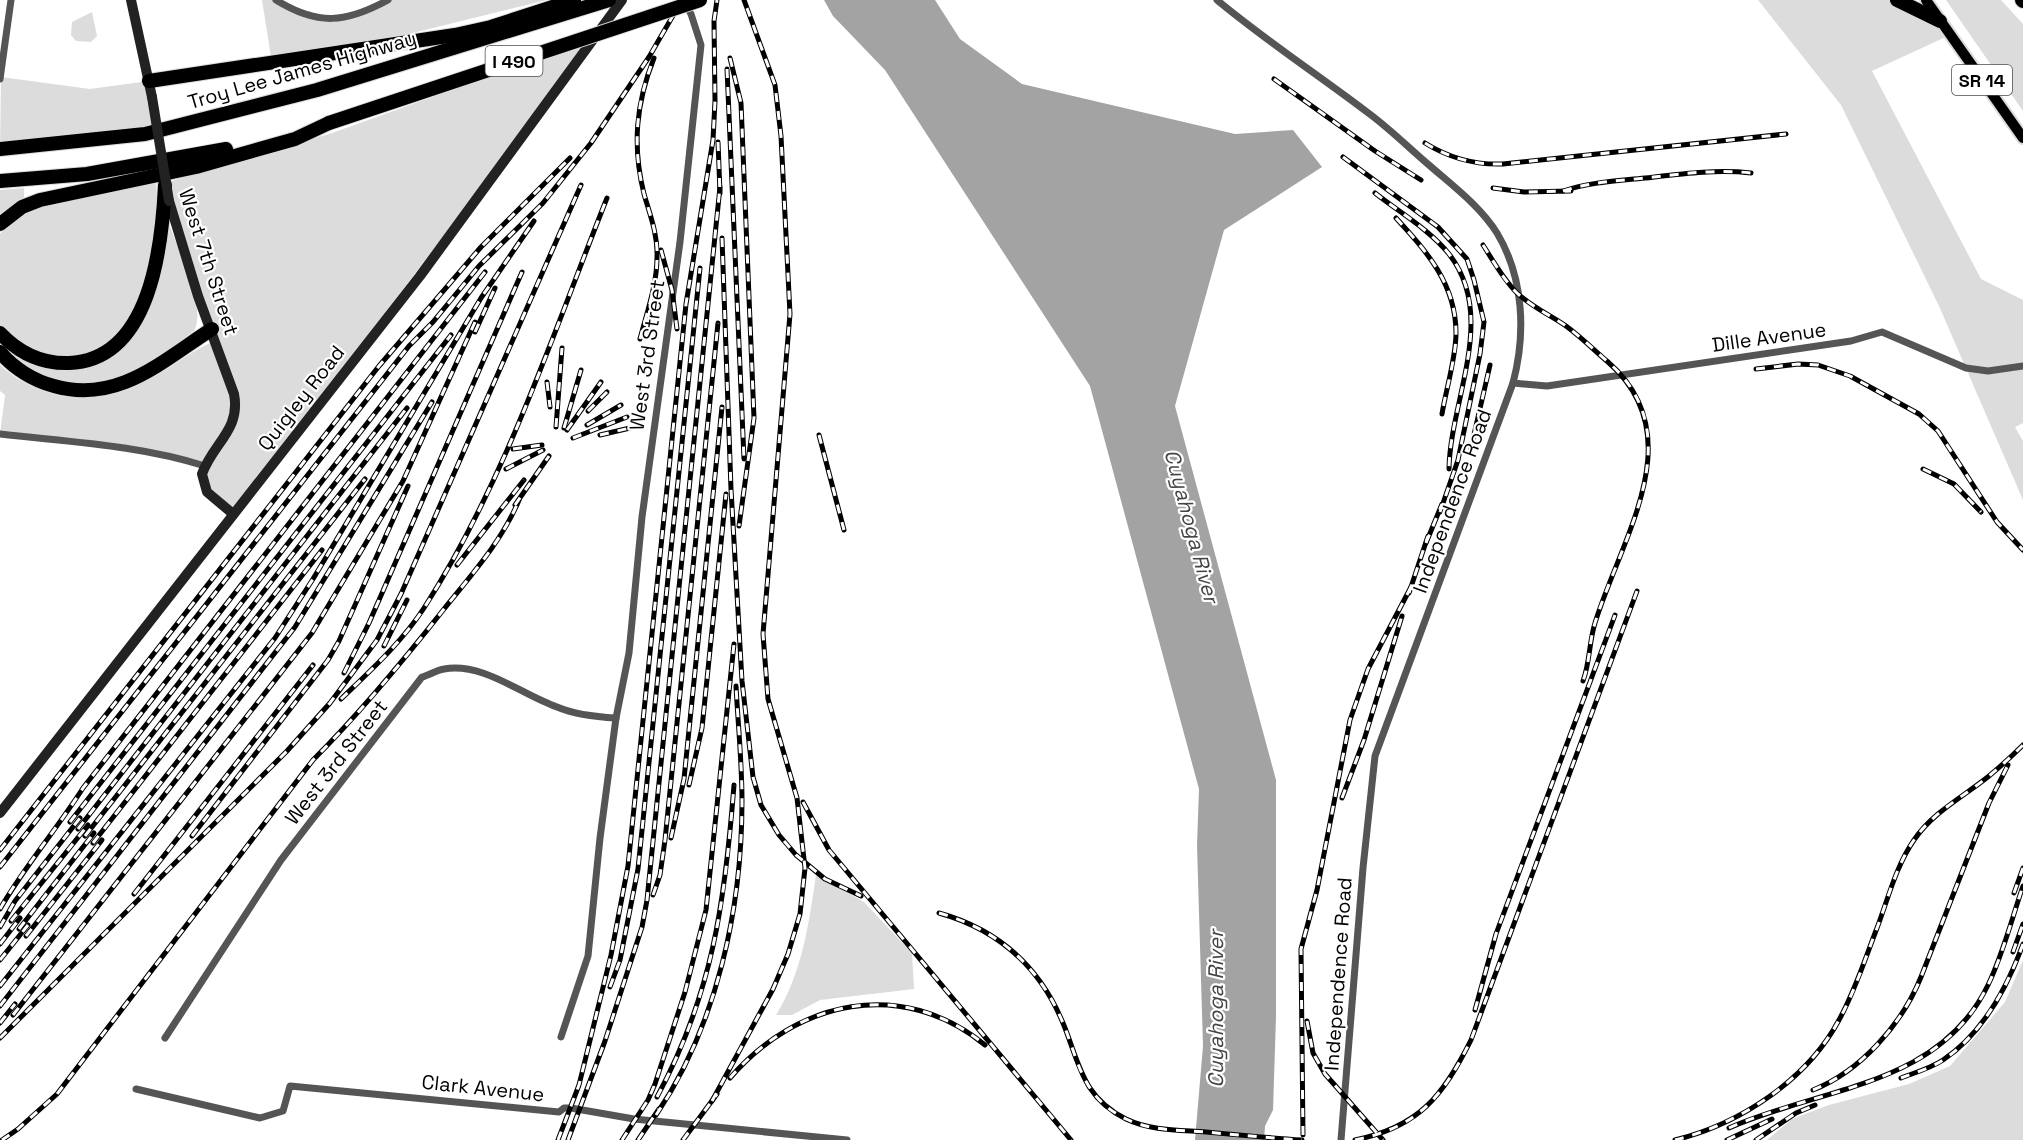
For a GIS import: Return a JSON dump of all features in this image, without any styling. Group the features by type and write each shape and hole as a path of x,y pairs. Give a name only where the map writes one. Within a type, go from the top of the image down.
{"highway":[{"path":"150,81 455,35 491,27 574,0"},
{"name":"Troy Lee James Highway","path":"0,149 145,134 317,90 609,0"},
{"name":"I 490","path":"0,181 79,175 144,166 218,151 329,123 700,0"},
{"path":"1897,0 1940,21"},
{"path":"0,224 22,207 40,200 196,167 295,139 329,123"},
{"path":"0,333 20,351 32,357 58,363 86,360 112,347 126,334 143,305 158,251 166,202 165,183"},
{"path":"0,352 13,364 42,383 67,389 101,391 130,382 148,373 212,329"}],"main road":[{"name":"SR 14","path":"1926,0 2023,138"}],"street":[{"path":"0,79 11,0"},
{"name":"West 7th Street","path":"131,0 150,81 165,183"},
{"path":"276,0 295,12 319,19 354,17 388,0"},
{"path":"366,0 372,9"},
{"name":"Quigley Road","path":"0,813 232,513 420,276 622,0"},
{"name":"West 3rd Street","path":"561,1037 588,956 616,718 629,653 645,494 680,242 700,72 700,38 691,14 681,0"},
{"name":"Independence Road","path":"1217,0 1369,113 1484,216 1502,243 1519,302 1522,336 1513,383 1375,756 1363,868 1341,1140"},
{"name":"West 7th Street","path":"166,202 212,329 237,408 230,429 205,466"},
{"name":"Dille Avenue","path":"1513,383 1547,386 1851,341 1882,332 1966,368 1988,371 2023,366"},
{"path":"0,434 134,449 170,455 205,466 202,483 207,492 232,513"},
{"name":"West 3rd Street","path":"165,1038 281,860 422,677 444,669 465,670 488,676 557,707 589,716 616,718"},
{"name":"Clark Avenue","path":"136,1089 260,1118 283,1111 290,1086 559,1112 564,1108 571,1108 634,1119 846,1140"}],"shaded area":[{"path":"262,0 276,0 295,12 336,19 388,0 547,0 380,41 272,63"},
{"path":"1758,0 1897,0 1940,21 1950,35 1872,71 1981,279 2023,300 2023,423 2015,427 2023,441 2023,500 1939,306 1841,105"},
{"path":"1946,0 2001,0 2023,24 2023,111"},
{"path":"92,12 97,36 91,42 76,41 71,35 72,22"},
{"path":"594,39 232,513 215,501 204,466 170,455 0,434 5,395 0,391 0,365 14,377 47,392 83,398 101,396 119,393 136,386 216,340 165,183 332,133"},
{"path":"1,77 90,89 149,81 157,133 0,151"},
{"path":"156,183 155,237 149,267 140,295 127,320 110,340 87,353 59,356 26,347 0,326 0,234 12,220 29,210 64,199"},
{"path":"24,188 24,198 0,214 0,190"},
{"path":"169,224 190,278 197,308 197,321 194,331 167,351 120,379 104,384 88,385 72,384 41,375 26,367 1,346 4,344 54,367 127,340"},
{"path":"816,875 864,902 912,953 914,989 820,1000 792,1015 776,1015 792,983 803,948"},
{"path":"2023,960 2023,1140 1767,1140 1792,1119 1829,1105 1909,1084 1950,1066 2005,1002"}],"water":[{"name":"Cuyahoga River","path":"824,0 935,0 960,39 1022,84 1235,134 1293,130 1322,167 1224,230 1175,406 1276,780 1276,1016 1273,1110 1265,1126 1264,1140 1195,1140 1203,1046 1197,845 1199,789 1090,386 885,70 833,16"}],"railway":[{"path":"0,867 409,346 433,322 479,266 543,203 591,143 649,57 682,0"},
{"path":"558,1140 579,1085 611,955 628,866 686,304 713,140 714,21 717,0"},
{"path":"712,1101 773,989 788,954 800,914 805,868 797,798 768,699 763,634 790,314 781,136 775,85 744,0"},
{"path":"640,339 657,267 656,241 640,176 637,142 643,91 654,58"},
{"path":"730,58 741,103 754,418 739,526"},
{"path":"727,69 744,459"},
{"path":"1274,79 1375,151 1421,180"},
{"path":"1425,143 1462,160 1503,164 1786,134"},
{"path":"718,142 720,193"},
{"path":"1343,157 1438,227 1467,259 1474,280 1484,322 1480,354 1458,460 1440,512"},
{"path":"0,850 379,366 481,247 570,158"},
{"path":"1563,191 1604,182 1685,174 1751,173"},
{"path":"0,1038 287,751 330,703 377,640 401,594 581,185"},
{"path":"568,1140 605,1041 642,927 647,900 720,187"},
{"path":"1493,188 1524,192 1571,191"},
{"path":"1375,193 1424,229 1449,254 1463,278 1470,304 1471,332 1468,359 1451,443 1449,469"},
{"path":"341,699 406,633 453,560 503,459 607,198"},
{"path":"1396,218 1438,270 1451,299 1455,315 1456,343 1442,414"},
{"path":"0,986 275,638 313,579 481,298 534,221"},
{"path":"722,238 731,489 742,681 753,777 761,805 779,835 796,855 825,879 861,896"},
{"path":"1483,245 1517,293 1566,326 1608,362 1633,391 1645,422 1648,455 1643,488 1633,523 1595,623 1583,681"},
{"path":"661,250 672,290 677,329"},
{"path":"610,987 620,960 638,869 700,268"},
{"path":"0,909 19,878 83,788 485,272"},
{"path":"344,673 369,623 522,272"},
{"path":"475,332 495,288"},
{"path":"13,1015 312,633 403,481 475,322"},
{"path":"653,895 660,875 665,840 718,323"},
{"path":"70,822 451,335"},
{"path":"556,427 562,348"},
{"path":"1756,369 1798,364 1818,365 1850,376 1919,414 1938,431 1997,522 2023,550"},
{"path":"1470,452 1490,365"},
{"path":"564,428 581,370"},
{"path":"547,382 550,407"},
{"path":"567,430 601,382"},
{"path":"588,411 607,392"},
{"path":"0,1006 295,627 432,402"},
{"path":"587,425 621,405"},
{"path":"671,838 684,779 722,407"},
{"path":"78,829 407,408"},
{"path":"573,438 627,417"},
{"path":"600,435 630,428"},
{"path":"819,435 844,530"},
{"path":"513,449 542,445"},
{"path":"506,469 543,450"},
{"path":"515,505 549,456"},
{"path":"1923,469 1954,484 1981,512"},
{"path":"85,836 365,479"},
{"path":"457,565 524,480"},
{"path":"192,836 328,660 339,641 408,486"},
{"path":"689,785 702,728 726,494"},
{"path":"2,1140 18,1129 57,1094 313,760 381,686 476,570 504,529 519,500"},
{"path":"1426,543 1442,504"},
{"path":"1409,593 1428,536"},
{"path":"93,843 322,550"},
{"path":"1303,1135 1301,949 1317,890 1350,720 1368,669 1411,587"},
{"path":"1355,1140 1396,1127 1427,1106 1439,1093 1461,1060 1471,1040 1637,591"},
{"path":"384,646 407,600"},
{"path":"1475,1010 1496,934 1615,615"},
{"path":"1342,798 1364,740 1402,616"},
{"path":"622,1140 648,1100 655,1084 685,992 706,910 734,644"},
{"path":"134,894 313,665"},
{"path":"656,1115 677,1080 710,1005 731,924 741,842 742,801 736,686"},
{"path":"1675,1140 1724,1123 1747,1111 1790,1080 1809,1062 1825,1042 1845,1009 1860,975 1897,872 1914,840 1939,813 1989,776 2023,745"},
{"path":"1813,1090 1831,1082 1863,1058 1878,1044 1903,1012 1921,977 1989,803 2008,765"},
{"path":"657,1097 676,1058 704,983 713,946 726,868 734,785"},
{"path":"803,802 829,850 1071,1140"},
{"path":"0,927 15,901 80,818"},
{"path":"11,921 88,825"},
{"path":"19,929 94,833"},
{"path":"26,936 102,840"},
{"path":"2014,893 2023,868"},
{"path":"1729,1128 1765,1114 1875,1079 1909,1064 1940,1045 1967,1019 1988,985 2003,948 2023,886"},
{"path":"939,913 961,920 1000,941 1031,970 1055,1007 1085,1080 1092,1091 1112,1111 1136,1123 1155,1128 1302,1140"},
{"path":"0,944 20,918"},
{"path":"2013,952 2023,924"},
{"path":"0,960 28,925"},
{"path":"1901,1078 1938,1063 1970,1037 1992,1009 2023,944"},
{"path":"0,1023 15,1004"},
{"path":"730,1078 757,1051 786,1030 818,1015 852,1007 886,1005 920,1011 953,1024 985,1045"},
{"path":"1307,1021 1313,1053 1325,1074 1383,1140"},
{"path":"683,1140 717,1094"},
{"path":"1756,1140 1796,1113 1815,1105"},
{"path":"638,1140 659,1109"},
{"path":"1727,1140 1772,1119"}]}
